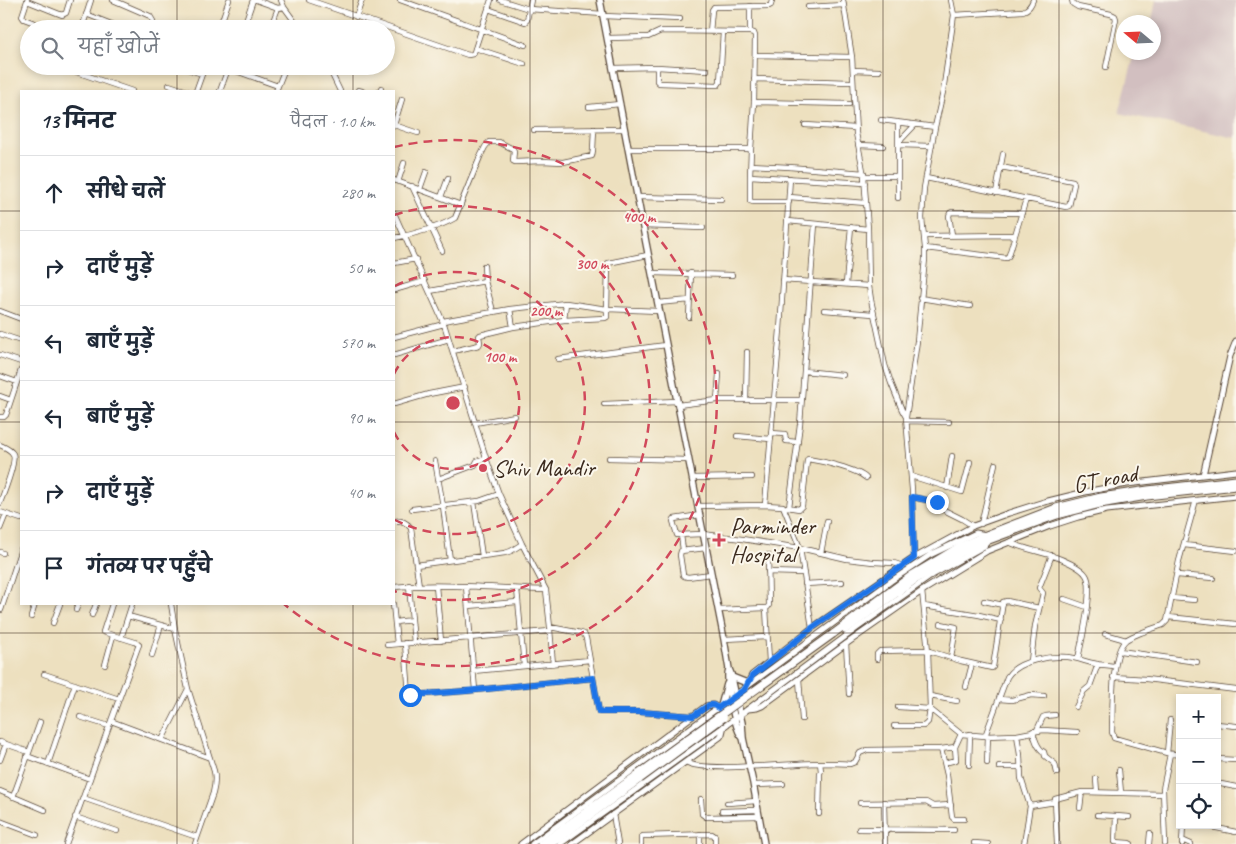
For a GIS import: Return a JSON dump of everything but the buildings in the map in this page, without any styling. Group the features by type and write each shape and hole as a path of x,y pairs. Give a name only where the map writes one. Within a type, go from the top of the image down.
{"highway":[{"name":"GT road","path":"987,537 1056,508 1101,497 1236,480"},
{"name":"GT road","path":"987,537 1056,515 1100,504 1146,496 1236,486"},
{"path":"551,844 834,635 912,575 959,548 987,537"},
{"path":"541,844 638,778"}],"main road":[{"path":"600,0 659,312 719,610 729,669 727,674 730,679 738,716 739,733 743,738 750,766 764,844"},
{"path":"730,679 746,686"},
{"path":"720,707 730,679"}],"street":[{"path":"27,20 22,16 27,1 62,15 66,13 70,0"},
{"path":"84,20 91,0"},
{"path":"113,0 151,16 153,20"},
{"path":"222,20 229,0"},
{"path":"247,20 255,0 278,8 284,7"},
{"path":"281,0 293,20"},
{"path":"309,0 365,20"},
{"path":"356,17 362,0"},
{"path":"400,0 525,45"},
{"path":"395,30 468,55 473,54 491,0 500,0 529,8 603,15 680,19"},
{"path":"488,9 525,22 531,0"},
{"path":"726,0 726,6"},
{"path":"710,32 713,8 716,6 770,6 772,0"},
{"path":"914,558 907,419 916,348 925,248 922,211 935,127 943,92 954,15 951,0"},
{"path":"954,15 1023,11 1030,7 1033,0"},
{"path":"1072,0 1073,4 1078,8 1116,16 1106,67"},
{"path":"808,7 843,2 852,57 858,145 865,183 869,286 873,314 888,374 907,419"},
{"path":"750,6 750,32"},
{"path":"273,20 278,8"},
{"path":"86,14 101,20"},
{"path":"608,38 648,37 661,31 754,33 754,102 750,201 789,199 866,202"},
{"path":"657,67 657,80 659,83 718,85 720,82 723,32"},
{"path":"475,48 524,64"},
{"path":"755,55 852,57"},
{"path":"613,68 657,67 707,70"},
{"path":"853,70 879,71"},
{"path":"85,75 129,90"},
{"path":"196,90 202,75"},
{"path":"220,90 226,75"},
{"path":"246,75 277,89 282,75"},
{"path":"332,75 340,90"},
{"path":"754,79 850,82"},
{"path":"169,85 184,90"},
{"path":"395,122 402,99"},
{"path":"754,102 849,104"},
{"path":"589,107 620,104"},
{"path":"880,120 935,127"},
{"path":"898,122 898,198"},
{"path":"395,125 418,133"},
{"path":"805,125 856,128"},
{"path":"898,143 915,125"},
{"path":"395,238 431,228 454,219 480,157 489,142 499,142 513,149 513,159 515,162 563,162 592,156 594,129"},
{"path":"534,130 624,129"},
{"path":"898,143 932,146"},
{"path":"858,145 883,146"},
{"path":"628,149 751,149"},
{"path":"996,193 1003,154"},
{"path":"404,163 396,181 461,205"},
{"path":"751,165 898,176"},
{"path":"926,178 1068,207 1070,204 1074,182 1071,180 1000,167"},
{"path":"420,189 426,172"},
{"path":"750,176 865,183"},
{"path":"441,197 448,178"},
{"path":"765,504 790,178"},
{"path":"412,186 442,251"},
{"path":"637,197 721,199"},
{"path":"925,248 1006,258 1009,255 1026,199"},
{"path":"952,235 950,212 1022,213"},
{"path":"396,221 416,259 444,322 499,494 546,590 554,664"},
{"path":"788,221 868,229"},
{"path":"789,507 802,400 815,224"},
{"path":"643,226 703,228"},
{"path":"846,284 851,228"},
{"path":"924,236 1015,235"},
{"path":"453,350 479,345 478,336 513,327 564,320 605,318 607,317 608,309 608,263 648,255"},
{"path":"395,263 416,259"},
{"path":"484,266 485,281 493,312"},
{"path":"652,273 732,275"},
{"path":"689,317 691,273"},
{"path":"783,280 869,286"},
{"path":"395,290 425,281"},
{"path":"430,291 485,281"},
{"path":"920,298 970,306"},
{"path":"658,303 690,300"},
{"path":"564,320 566,303"},
{"path":"395,337 444,322 493,312 566,303 608,309 659,312"},
{"path":"510,309 513,327"},
{"path":"824,310 873,314"},
{"path":"0,311 20,319"},
{"path":"0,334 20,341"},
{"path":"395,355 449,339"},
{"path":"1203,475 1230,356 1236,341"},
{"path":"558,359 666,345"},
{"path":"746,400 748,352"},
{"path":"0,355 20,362"},
{"path":"804,371 843,375"},
{"path":"0,417 6,415 20,373"},
{"path":"717,400 720,374"},
{"path":"0,376 17,382"},
{"path":"395,404 464,387"},
{"path":"0,396 11,400"},
{"path":"604,404 677,403 717,400 802,400"},
{"path":"475,423 515,416"},
{"path":"907,419 949,422"},
{"path":"771,433 785,434 786,441 798,442"},
{"path":"737,436 771,439"},
{"path":"0,444 13,455 12,465 0,503"},
{"path":"946,488 952,456"},
{"path":"438,480 476,465 477,461 486,458"},
{"path":"609,458 688,460"},
{"path":"698,506 765,504 799,509 802,506 808,459 853,470 866,478"},
{"path":"435,461 450,560"},
{"path":"911,476 962,492 970,462"},
{"path":"980,524 995,464"},
{"path":"746,686 752,676 812,628 914,558 973,526 1035,504 1085,492 1127,484 1236,472"},
{"path":"692,478 752,477"},
{"path":"0,481 7,483"},
{"path":"412,510 485,500 499,494"},
{"path":"748,709 762,706 922,591 987,551 1050,526 1107,510 1236,496"},
{"path":"912,497 936,502 942,509 973,526"},
{"path":"1106,634 1126,640 1163,625 1167,621 1196,500"},
{"path":"474,502 482,556"},
{"path":"783,506 800,548 812,628"},
{"path":"0,512 20,519"},
{"path":"0,529 6,514"},
{"path":"700,515 674,519 676,534 678,536 704,534 800,548 853,560 894,563 903,566"},
{"path":"395,521 406,522 411,528 419,586"},
{"path":"821,553 827,521"},
{"path":"532,844 891,581 930,556 976,533 987,537 984,546 934,574 560,844"},
{"path":"681,535 683,550 680,555 684,576 711,574"},
{"path":"1009,542 1019,547 1052,555 1066,561 1087,576 1090,586 1088,607 1078,659"},
{"path":"416,565 505,553 522,544"},
{"path":"1184,545 1236,551"},
{"path":"683,550 706,548"},
{"path":"1,610 3,596 20,552"},
{"path":"768,555 768,607 766,608 769,662"},
{"path":"1031,661 1042,593 1039,587 1052,555"},
{"path":"768,572 804,573"},
{"path":"1177,575 1213,578"},
{"path":"805,584 842,582"},
{"path":"409,586 414,643"},
{"path":"436,586 441,641"},
{"path":"395,587 466,586 546,590"},
{"path":"466,586 475,690"},
{"path":"517,589 524,666"},
{"path":"894,726 925,725 928,722 930,696 928,651 922,591"},
{"path":"1172,598 1195,600"},
{"path":"1064,600 1088,607"},
{"path":"984,601 1003,605"},
{"path":"468,606 518,602"},
{"path":"877,659 877,654 880,651 928,651 993,668 1004,602 1039,608"},
{"path":"30,617 35,605"},
{"path":"53,623 60,605"},
{"path":"76,610 78,605"},
{"path":"92,615 96,605"},
{"path":"66,844 139,645 135,642 104,633 112,605"},
{"path":"121,638 132,605"},
{"path":"171,605 188,689 214,771 215,785 195,844"},
{"path":"392,605 397,644"},
{"path":"924,606 1001,620"},
{"path":"719,610 766,608"},
{"path":"128,616 175,629"},
{"path":"1168,618 1236,624"},
{"path":"394,622 412,620"},
{"path":"941,624 956,627 951,658"},
{"path":"152,655 161,626"},
{"path":"387,645 550,629 576,631 584,634 586,638 599,712 693,716"},
{"path":"105,665 113,636"},
{"path":"724,639 767,637"},
{"path":"1126,640 1120,651 1113,677 1112,732 1114,738 1176,755"},
{"path":"405,643 410,695 593,678"},
{"path":"846,644 849,694"},
{"path":"1120,651 1197,662"},
{"path":"986,763 987,736 1009,674 1016,667 1031,661 1056,657 1066,657 1115,666"},
{"path":"473,671 590,660"},
{"path":"966,687 972,664"},
{"path":"1076,707 1084,690 1090,686 1098,664"},
{"path":"44,674 119,699"},
{"path":"1113,677 1146,678 1236,690"},
{"path":"798,679 802,719"},
{"path":"48,764 75,684"},
{"path":"162,740 188,689"},
{"path":"999,699 1012,700 1031,695 1044,696"},
{"path":"930,696 957,701"},
{"path":"521,844 693,716 709,705 720,707"},
{"path":"898,707 930,709 961,734 987,736 1017,735 1035,731 1077,732"},
{"path":"1054,715 1042,717 1035,731 1035,740 1045,756 1055,764 1057,773"},
{"path":"80,717 162,740 210,758"},
{"path":"1165,844 1163,794 1169,754 1170,720"},
{"path":"13,797 40,722"},
{"path":"1221,724 1236,726"},
{"path":"572,844 720,737 724,726"},
{"path":"948,762 956,760 955,747 961,734"},
{"path":"969,765 970,734"},
{"path":"1017,735 1022,783 1030,806 1024,844"},
{"path":"0,742 48,764 90,779"},
{"path":"0,760 6,744"},
{"path":"686,762 693,766 705,767 853,763 860,753 867,750 955,747"},
{"path":"941,748 953,818 964,819"},
{"path":"1221,758 1236,760"},
{"path":"819,814 820,763"},
{"path":"999,767 1021,767"},
{"path":"1119,770 1121,793"},
{"path":"1096,779 1098,792"},
{"path":"754,785 782,784"},
{"path":"1221,784 1236,787"},
{"path":"0,792 45,810"},
{"path":"1057,844 1056,798 1082,792 1163,794"},
{"path":"1080,808 1082,792"},
{"path":"83,798 197,838"},
{"path":"701,799 702,814 706,818 758,813"},
{"path":"727,803 756,801"},
{"path":"884,802 885,844"},
{"path":"860,803 926,802 933,806 951,805"},
{"path":"1030,806 1055,802"},
{"path":"722,811 758,813"},
{"path":"613,814 618,844"},
{"path":"1096,815 1129,817"},
{"path":"1116,816 1114,842 1131,844"},
{"path":"75,817 116,831"},
{"path":"0,822 36,835"},
{"path":"1183,829 1182,842 1192,844"},
{"path":"1220,829 1236,832"},
{"path":"859,830 954,830"},
{"path":"1149,844 1150,833"},
{"path":"641,844 641,837 643,836 700,834 714,835 715,844"},
{"path":"700,834 700,844"},
{"path":"974,843 988,844"}],"shaded area":[{"path":"1156,0 1236,0 1236,138 1119,113 1133,60 1161,60 1161,15 1153,15"}],"place":[{"name":"Shiv Mandir","path":"483,468"},
{"name":"Parminder Hospital","path":"719,540"}],"route":[{"path":"410,695 593,678 599,712 640,712 693,716 709,705 718,708 745,689 752,676 812,628 914,558 912,497 937,502"}]}
